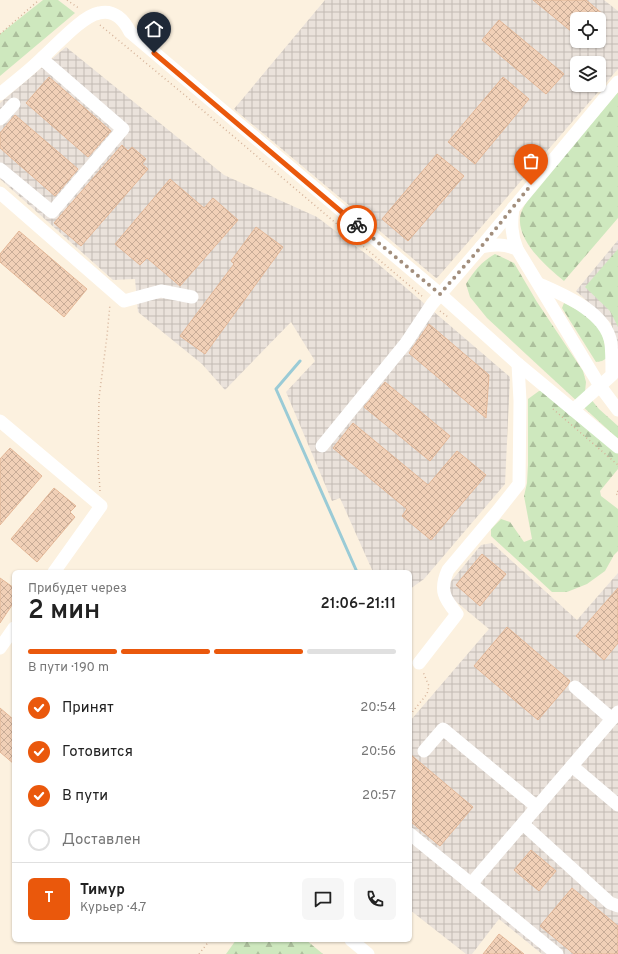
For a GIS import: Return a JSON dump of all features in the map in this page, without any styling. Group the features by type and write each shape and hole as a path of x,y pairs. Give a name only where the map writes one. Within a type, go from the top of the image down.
{"street":[{"path":"0,94 42,59 89,16 101,12 112,13 120,17 130,32 436,299 518,364 618,447"},
{"path":"0,168 52,212 123,129 42,59"},
{"path":"322,446 406,343 436,299 618,82"},
{"path":"0,119 14,104"},
{"path":"0,193 124,301 161,291 192,297"},
{"path":"514,206 511,221 512,235 517,249 600,386 618,410"},
{"path":"481,247 499,244 517,249"},
{"path":"538,284 571,299 583,307 601,322 611,342 612,375 573,410"},
{"path":"419,663 457,614 445,597 443,589 444,580 448,570 496,513 518,484 520,401 518,364"},
{"path":"0,421 101,506 55,570"},
{"path":"0,648 12,631"},
{"path":"471,884 616,714 575,687"},
{"path":"424,751 443,729 537,807"},
{"path":"572,766 618,805"},
{"path":"523,824 610,903 618,906"},
{"path":"412,836 556,954"},
{"path":"353,942 368,954"}],"path":[{"path":"0,34 39,0"},
{"path":"67,0 89,16 436,299 449,318"},
{"path":"101,506 98,459 99,398 108,336 111,290"},
{"path":"552,408 618,465"},
{"path":"618,490 616,494 618,496"},
{"path":"412,713 427,694 429,686 419,663"},
{"path":"199,954 208,942"}],"shaded area":[{"path":"325,0 604,0 618,11 618,69 606,83 606,56 570,56 570,92 598,92 436,278 234,109"},
{"path":"66,47 224,175 317,217 370,257 510,377 505,484 424,579 412,588 412,570 372,570 340,498 332,501 286,392 315,361 291,322 225,390 202,364 138,312 135,279 113,280 0,179 0,103"},
{"path":"618,240 618,366 611,323 576,291"},
{"path":"492,543 577,620 618,573 618,954 542,954 499,919 472,954 466,954 412,912 412,719 489,629 447,594 448,585 481,545"}],"green space":[{"path":"43,0 58,0 75,13 0,76 0,34"},
{"path":"618,92 618,218 564,281 542,261 529,245 521,227 520,218 524,206 531,195"},
{"path":"618,249 618,327 610,311 585,287"},
{"path":"495,254 514,263 537,302 583,371 586,382 585,392 599,409 618,426 618,439 487,318 470,297 466,284 478,267"},
{"path":"564,303 581,312 596,324 605,345 607,358 596,362 562,308"},
{"path":"539,391 545,391 618,453 618,469 600,491 601,496 618,509 618,551 605,571 587,584 567,592 552,592 491,536 491,529 501,519 510,522 524,542 532,539 524,496 527,483 528,465 528,399"},
{"path":"235,942 308,942 323,954 226,954"}],"building":[{"path":"533,0 586,0 600,12 570,12 570,30"},
{"path":"499,20 564,74 546,94 482,40"},
{"path":"49,77 111,131 88,157 26,103"},
{"path":"503,77 529,99 475,164 448,142"},
{"path":"15,115 78,169 55,196 0,148 0,133"},
{"path":"122,145 128,151 132,147 146,159 142,164 148,169 81,246 54,223"},
{"path":"437,154 464,176 408,241 382,219"},
{"path":"170,179 204,208 213,198 238,220 180,286 147,258 140,265 115,244"},
{"path":"256,227 283,247 205,354 180,336 234,264 231,261"},
{"path":"19,231 87,289 64,317 0,262 0,254"},
{"path":"429,324 489,375 486,418 409,353"},
{"path":"385,382 450,436 430,461 364,407"},
{"path":"353,423 428,485 457,451 486,475 431,540 402,516 407,509 333,448"},
{"path":"10,448 42,476 0,525 0,459"},
{"path":"54,488 76,506 70,512 75,517 37,562 11,539"},
{"path":"482,554 506,574 480,606 456,585"},
{"path":"0,578 12,587 12,605 0,623"},
{"path":"618,588 618,643 604,660 576,636"},
{"path":"507,627 570,681 538,720 474,666"},
{"path":"0,708 12,718 12,762 0,752"},
{"path":"412,756 473,807 440,846 412,823"},
{"path":"531,850 556,871 539,891 514,870"},
{"path":"572,888 618,926 618,954 574,954 540,926"},
{"path":"499,934 524,954 483,954"}],"waterway":[{"path":"300,361 276,389 356,570"}],"way so far":[{"path":"357,225 440,294 481,247 531,185"}],"route":[{"path":"154,53 357,225"}]}
